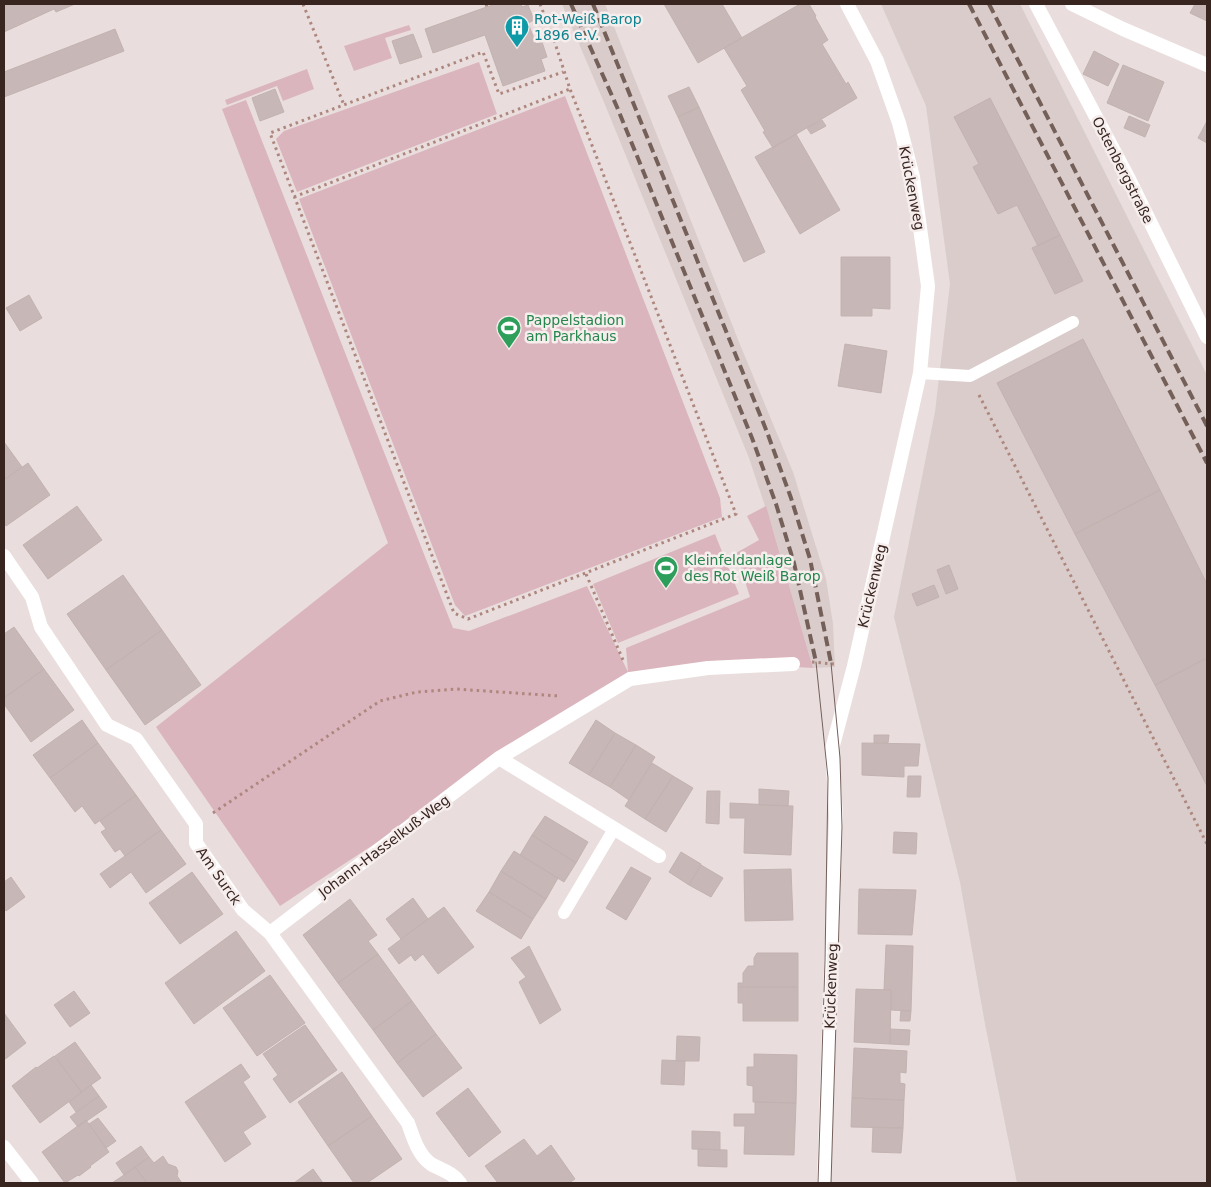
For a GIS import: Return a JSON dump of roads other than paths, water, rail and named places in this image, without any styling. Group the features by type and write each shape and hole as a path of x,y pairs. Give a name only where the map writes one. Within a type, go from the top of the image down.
{"street":[{"name":"Krückenweg","path":"824,1183 836,816 832,749 854,666 920,373 928,286 913,177 899,123 878,61 847,4"},
{"name":"Ostenbergstraße","path":"1036,4 1129,179 1207,337"},
{"path":"1072,4 1207,66"},
{"name":"Am Surck","path":"4,556 32,596 41,627 107,725 136,739 196,824 196,844 243,910 270,933 408,1123 415,1143 429,1162 455,1176 460,1183"},
{"name":"Johann-Hasselkuß-Weg","path":"270,933 499,758 630,679 708,668 793,664"},
{"path":"499,758 659,856"},
{"path":"4,1147 32,1183"}],"lane":[{"path":"920,373 970,376 1073,322"},
{"path":"564,913 614,829"}],"tram line":[{"path":"816,662 828,778 825,961 818,1183"},
{"path":"831,663 840,758 842,827 831,1183"}],"railway":[{"path":"571,4 617,107 752,438 776,504 794,563 816,662"},
{"path":"593,4 767,432 791,498 810,559 831,663"},
{"path":"969,4 1207,463"},
{"path":"989,4 1207,426"}],"place":[{"name":"Rot-Weiß Barop 1896 e.V.","path":"517,48"},
{"name":"Pappelstadion am Parkhaus","path":"509,349"},
{"name":"Kleinfeldanlage des Rot Weiß Barop","path":"666,589"}]}
